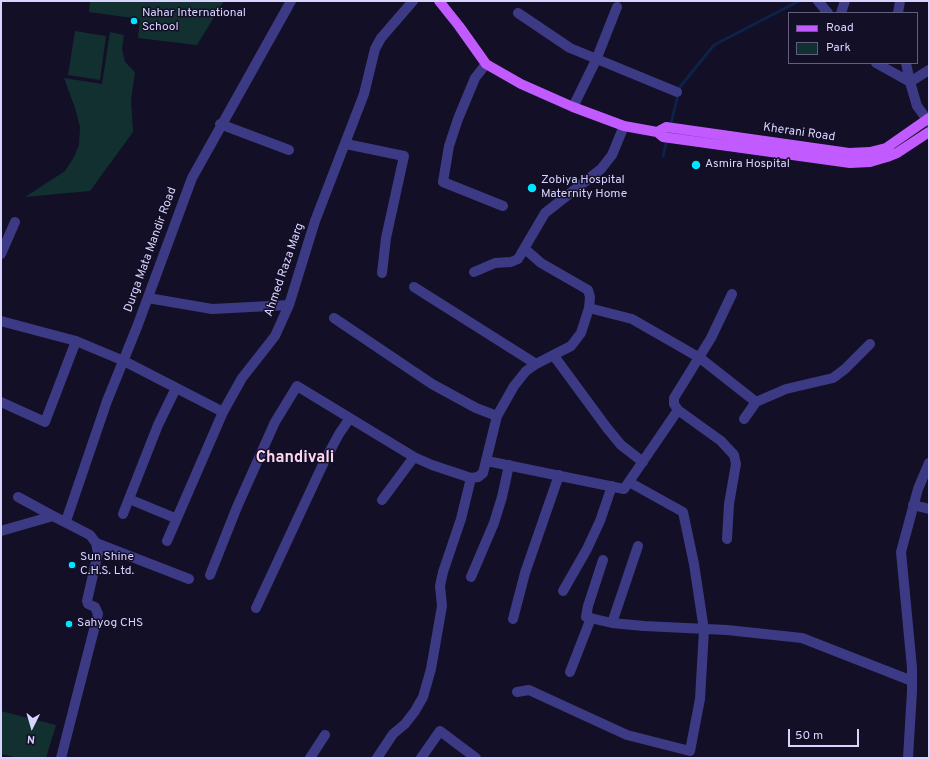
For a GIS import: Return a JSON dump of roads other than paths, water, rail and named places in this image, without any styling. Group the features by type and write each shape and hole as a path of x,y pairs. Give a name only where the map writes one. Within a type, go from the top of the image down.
{"main road":[{"name":"Kherani Road","path":"439,1 486,64 521,84 573,107 624,126 849,153 870,152 886,148 928,120"},
{"name":"Kherani Road","path":"667,132 850,163 870,162 887,157 897,153 929,132"}],"street":[{"name":"Durga Mata Mandir Road","path":"66,521 102,415 148,298 192,178 220,124 291,1"},
{"name":"Ahmed Raza Marg","path":"167,541 175,518 223,412 242,378 276,333 290,305 315,222 364,94 375,49 381,38 413,1"},
{"path":"818,1 827,12"},
{"path":"841,12 845,1"},
{"path":"898,12 900,1"},
{"path":"573,107 596,60 617,7"},
{"path":"518,13 570,48 596,60 677,92"},
{"path":"486,64 476,78 458,120 449,146 443,182 502,206"},
{"path":"878,64 910,82"},
{"path":"906,64 917,106 928,120"},
{"path":"910,82 929,70"},
{"path":"220,124 288,150"},
{"path":"474,272 495,263 511,262 518,259 545,213 601,169 612,155 624,126"},
{"path":"346,144 404,156 386,238 382,273"},
{"path":"1,254 14,222"},
{"path":"210,575 237,507 275,422 297,386 414,457 470,478 478,477 483,473 497,416 514,386 526,371 536,364 571,346 581,333 589,308 590,297 588,290 541,263 525,249"},
{"path":"414,287 536,364"},
{"path":"727,539 729,504 736,464 734,455 721,441 678,410 674,404 674,398 700,358 732,294"},
{"path":"148,298 212,309 290,305"},
{"path":"589,308 632,319 700,358 756,402"},
{"path":"334,318 432,384 476,408 497,416"},
{"path":"1,321 76,341 124,361 223,412"},
{"path":"1,402 45,422 76,341"},
{"path":"744,419 756,402 786,389 833,378 845,369 870,344"},
{"path":"554,356 621,445 643,462"},
{"path":"123,514 158,425 176,388"},
{"path":"487,460 624,489 678,410"},
{"path":"256,608 324,462 339,434 350,418"},
{"path":"382,500 414,457"},
{"path":"908,758 912,681 901,552 913,505 929,463"},
{"path":"471,577 494,523 509,465"},
{"path":"513,619 525,573 559,476"},
{"path":"377,758 393,734 405,724 415,712 423,697 431,669 442,606 440,586 443,572 461,519 470,478"},
{"path":"517,692 529,690 627,735 690,754 700,699 704,630 684,512 629,482"},
{"path":"563,591 587,549 600,520 612,486"},
{"path":"18,496 90,535 96,543 98,553 87,601 88,604 95,607 98,614 60,758"},
{"path":"129,499 175,518"},
{"path":"913,505 929,510"},
{"path":"1,531 53,516"},
{"path":"96,543 189,579"},
{"path":"612,623 638,546"},
{"path":"603,560 588,606 586,617 612,623 704,630 727,630 802,638 912,681"},
{"path":"570,672 592,618"},
{"path":"421,758 440,731 476,758"},
{"path":"310,758 325,735"}],"waterway":[{"path":"663,156 680,87 714,45 799,1"}],"place":[{"name":"Nahar International School","path":"134,21"},
{"name":"Asmira Hospital","path":"696,165"},
{"name":"Zobiya Hospital Maternity Home","path":"532,188"},
{"name":"Sun Shine C.H.S. Ltd.","path":"72,565"},
{"name":"Sahyog CHS","path":"69,624"}],"district":[{"name":"Chandivali","path":"295,459"}]}
